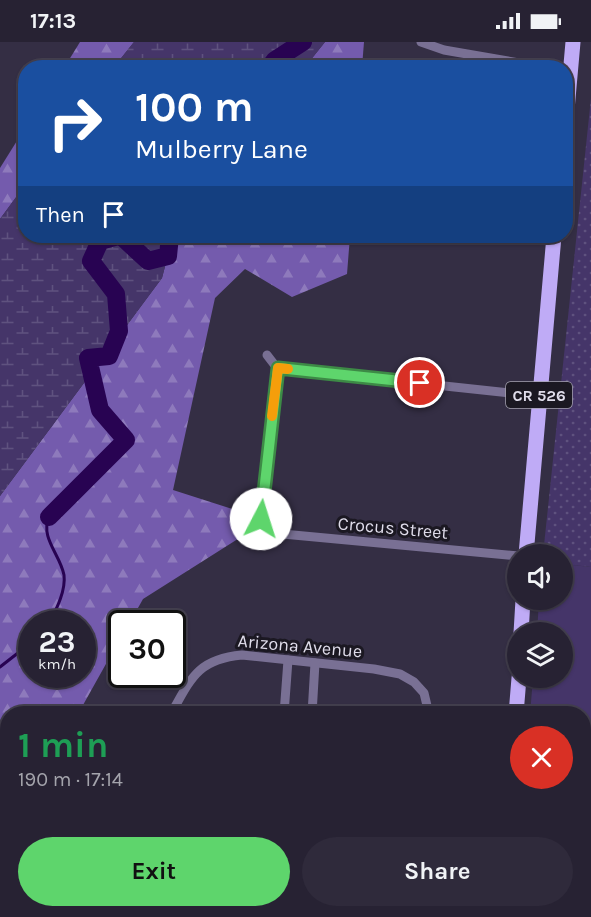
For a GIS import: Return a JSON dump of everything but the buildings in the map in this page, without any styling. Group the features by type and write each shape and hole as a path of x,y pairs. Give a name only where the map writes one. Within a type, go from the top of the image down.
{"main road":[{"path":"570,60 573,42"},
{"name":"CR 526","path":"527,544 553,243"},
{"path":"517,706 518,688"}],"street":[{"path":"421,42 455,52 502,60"},
{"path":"455,52 460,42"},
{"path":"267,355 278,368 539,396"},
{"name":"Crocus Street","path":"278,368 261,507 261,519 266,529 272,533 361,543 507,555"},
{"name":"Arizona Avenue","path":"175,706 191,678 199,670 223,657 243,655 374,669 400,674 414,682 424,693 427,706"},
{"path":"285,706 288,660"},
{"path":"312,706 315,663"}],"green space":[{"path":"80,42 134,42 120,60 69,60"},
{"path":"134,42 325,42 311,60 120,60"},
{"path":"325,42 364,42 363,60 311,60"},
{"path":"591,98 591,567 573,565 573,544 544,544"},
{"path":"18,139 18,195 0,219 0,168"},
{"path":"18,195 18,243 171,243 162,278 0,496 0,219"},
{"path":"171,243 349,243 347,274 292,297 245,269 215,298 173,490 251,515 252,530 143,599 137,610 108,610 108,660 96,682 96,610 18,610 18,688 93,688 82,706 0,706 0,496 162,278"},
{"path":"573,565 591,567 591,706 531,706 532,688 573,688 573,622 538,622 538,610 573,610"}],"waterway":[{"path":"275,60 303,42"},
{"path":"49,517 126,440 100,410 88,358 109,356 119,331 116,294 91,261 99,243"},
{"path":"129,243 148,261 168,256 169,243"},
{"path":"49,517 47,532 64,575 60,600 55,610"},
{"path":"0,667 18,653"}],"slow traffic":[{"path":"272,416 278,368 288,369"}],"route":[{"path":"261,519 278,368 420,383"}]}
